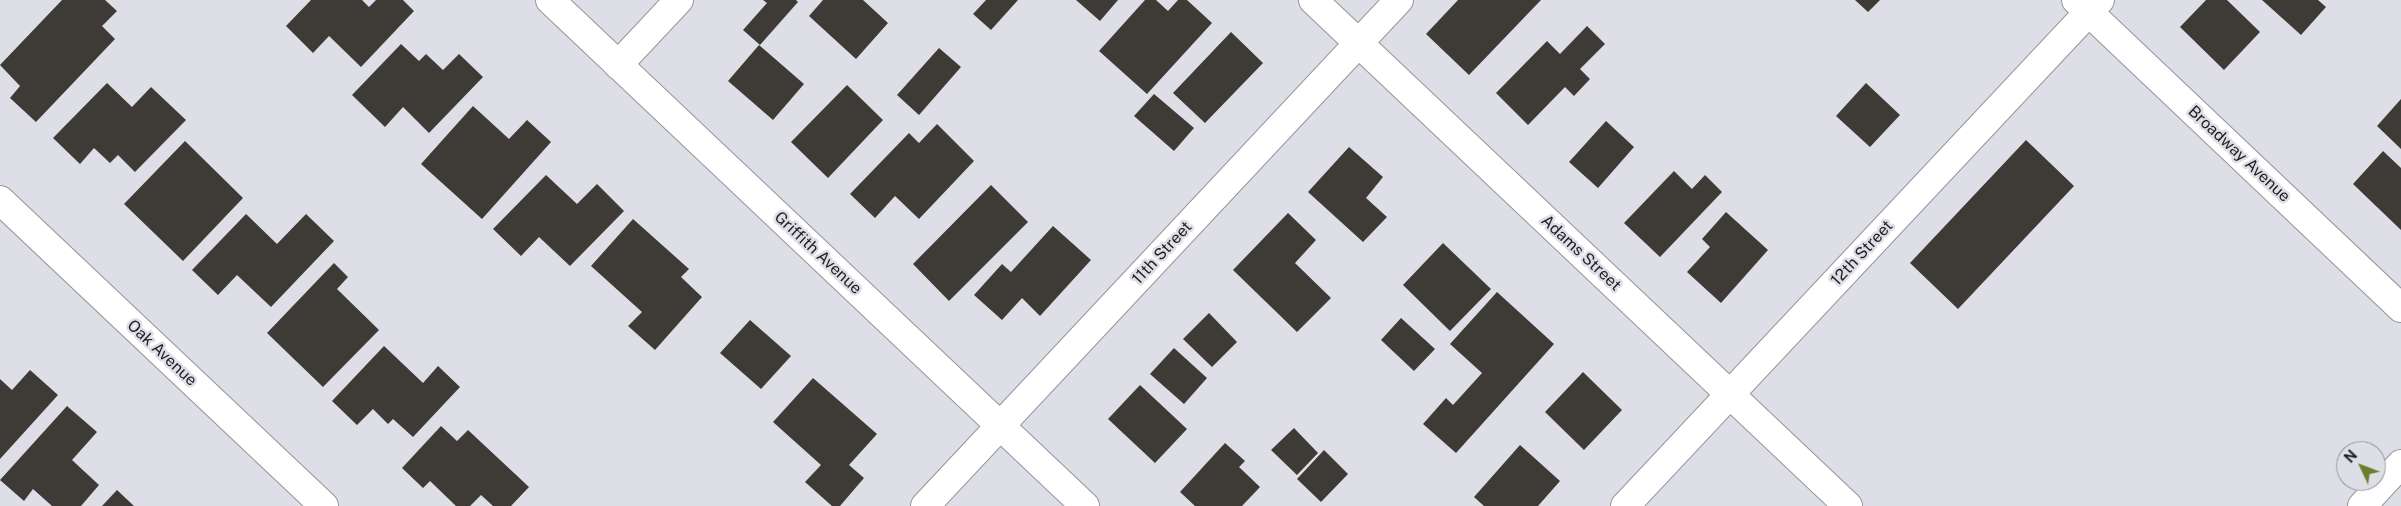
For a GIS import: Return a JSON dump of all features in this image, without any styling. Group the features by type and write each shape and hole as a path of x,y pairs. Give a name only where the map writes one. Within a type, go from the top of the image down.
{"street":[{"name":"Griffith Avenue","path":"550,0 1085,506"},
{"path":"618,64 679,0"},
{"name":"Adams Street","path":"1313,0 1848,506"},
{"name":"11th Street","path":"925,506 1399,0"},
{"name":"Broadway Avenue","path":"2088,4 2401,308"},
{"name":"12th Street","path":"1625,506 2088,4"},
{"name":"Oak Avenue","path":"0,200 324,506"},
{"path":"2362,506 2401,464"}],"building":[{"path":"62,0 105,0 117,11 102,26 115,39 36,122 10,98 20,86 0,65"},
{"path":"311,0 362,0 369,7 376,0 403,0 414,11 361,67 329,36 313,53 286,26"},
{"path":"763,0 796,0 798,2 760,45 743,30 767,3"},
{"path":"823,0 863,0 888,23 856,59 809,16"},
{"path":"986,0 1018,0 991,30 973,14"},
{"path":"1076,0 1118,0 1100,21"},
{"path":"1145,0 1156,0 1168,11 1178,0 1187,0 1212,23 1147,94 1099,51"},
{"path":"1458,0 1541,0 1469,75 1426,34"},
{"path":"1855,0 1880,0 1868,12"},
{"path":"2206,0 2227,0 2260,32 2224,70 2180,27"},
{"path":"2262,0 2318,0 2326,7 2301,35"},
{"path":"1587,26 1605,44 1580,69 1590,79 1574,96 1565,87 1528,125 1496,93 1547,41 1560,54"},
{"path":"1231,32 1263,63 1205,123 1173,93"},
{"path":"401,44 419,61 426,54 443,70 459,54 483,77 429,133 403,107 385,127 352,95"},
{"path":"759,45 804,84 773,120 728,81"},
{"path":"939,48 961,67 919,115 897,95"},
{"path":"107,83 132,107 151,87 186,120 135,172 118,155 110,163 94,148 80,164 53,138"},
{"path":"1866,83 1900,115 1870,147 1836,116"},
{"path":"847,85 883,120 828,178 791,142"},
{"path":"1154,94 1194,128 1174,151 1134,116"},
{"path":"2401,99 2401,149 2377,126"},
{"path":"473,106 509,139 527,120 551,142 482,219 421,164"},
{"path":"1606,121 1634,147 1598,188 1569,162"},
{"path":"937,124 974,161 919,219 895,196 875,218 850,194 909,133 919,143"},
{"path":"2026,140 2074,186 1958,309 1910,263"},
{"path":"185,141 243,198 183,261 124,204"},
{"path":"1349,147 1383,177 1366,198 1387,217 1363,242 1308,192"},
{"path":"2383,151 2401,168 2401,230 2353,184"},
{"path":"1674,171 1692,189 1705,175 1722,192 1660,257 1624,223"},
{"path":"546,175 577,204 597,184 624,211 570,266 539,237 521,256 493,229"},
{"path":"991,185 1028,222 949,301 913,264"},
{"path":"1726,212 1768,250 1721,303 1687,272 1710,247 1702,239"},
{"path":"1288,213 1316,240 1295,263 1331,298 1297,332 1233,270"},
{"path":"246,214 277,244 306,214 334,241 271,307 237,275 218,295 192,270"},
{"path":"633,219 689,269 681,277 702,297 655,350 628,326 642,312 591,266"},
{"path":"1053,226 1091,260 1040,316 1022,298 1002,320 974,295 1002,264 1011,272"},
{"path":"1443,243 1491,289 1450,331 1403,285"},
{"path":"334,263 348,277 337,289 379,330 323,387 267,333"},
{"path":"1497,292 1554,344 1456,453 1423,424 1446,398 1453,405 1482,373 1450,344"},
{"path":"1209,313 1237,342 1212,367 1183,339"},
{"path":"1401,318 1435,349 1414,371 1381,340"},
{"path":"750,320 791,356 761,389 720,353"},
{"path":"384,346 423,383 438,366 460,387 413,437 393,419 388,424 373,409 357,425 332,401"},
{"path":"1174,348 1207,378 1184,404 1150,374"},
{"path":"30,370 58,395 0,459 0,379 12,390"},
{"path":"1583,372 1622,410 1584,450 1545,412"},
{"path":"813,378 877,434 849,465 864,478 840,506 832,506 805,482 821,465 773,422"},
{"path":"1140,385 1187,429 1155,463 1108,419"},
{"path":"67,406 97,432 72,460 99,485 81,506 52,506 33,489 24,501 0,480"},
{"path":"441,426 457,441 468,430 529,487 511,506 493,506 481,495 470,506 456,506 430,481 423,488 402,468"},
{"path":"1294,428 1318,453 1297,475 1271,450"},
{"path":"1225,443 1245,461 1239,467 1260,487 1242,506 1195,506 1180,492"},
{"path":"1520,445 1560,481 1538,506 1484,506 1474,497"},
{"path":"1324,450 1348,474 1321,502 1297,479"},
{"path":"117,490 134,506 102,506"}]}
